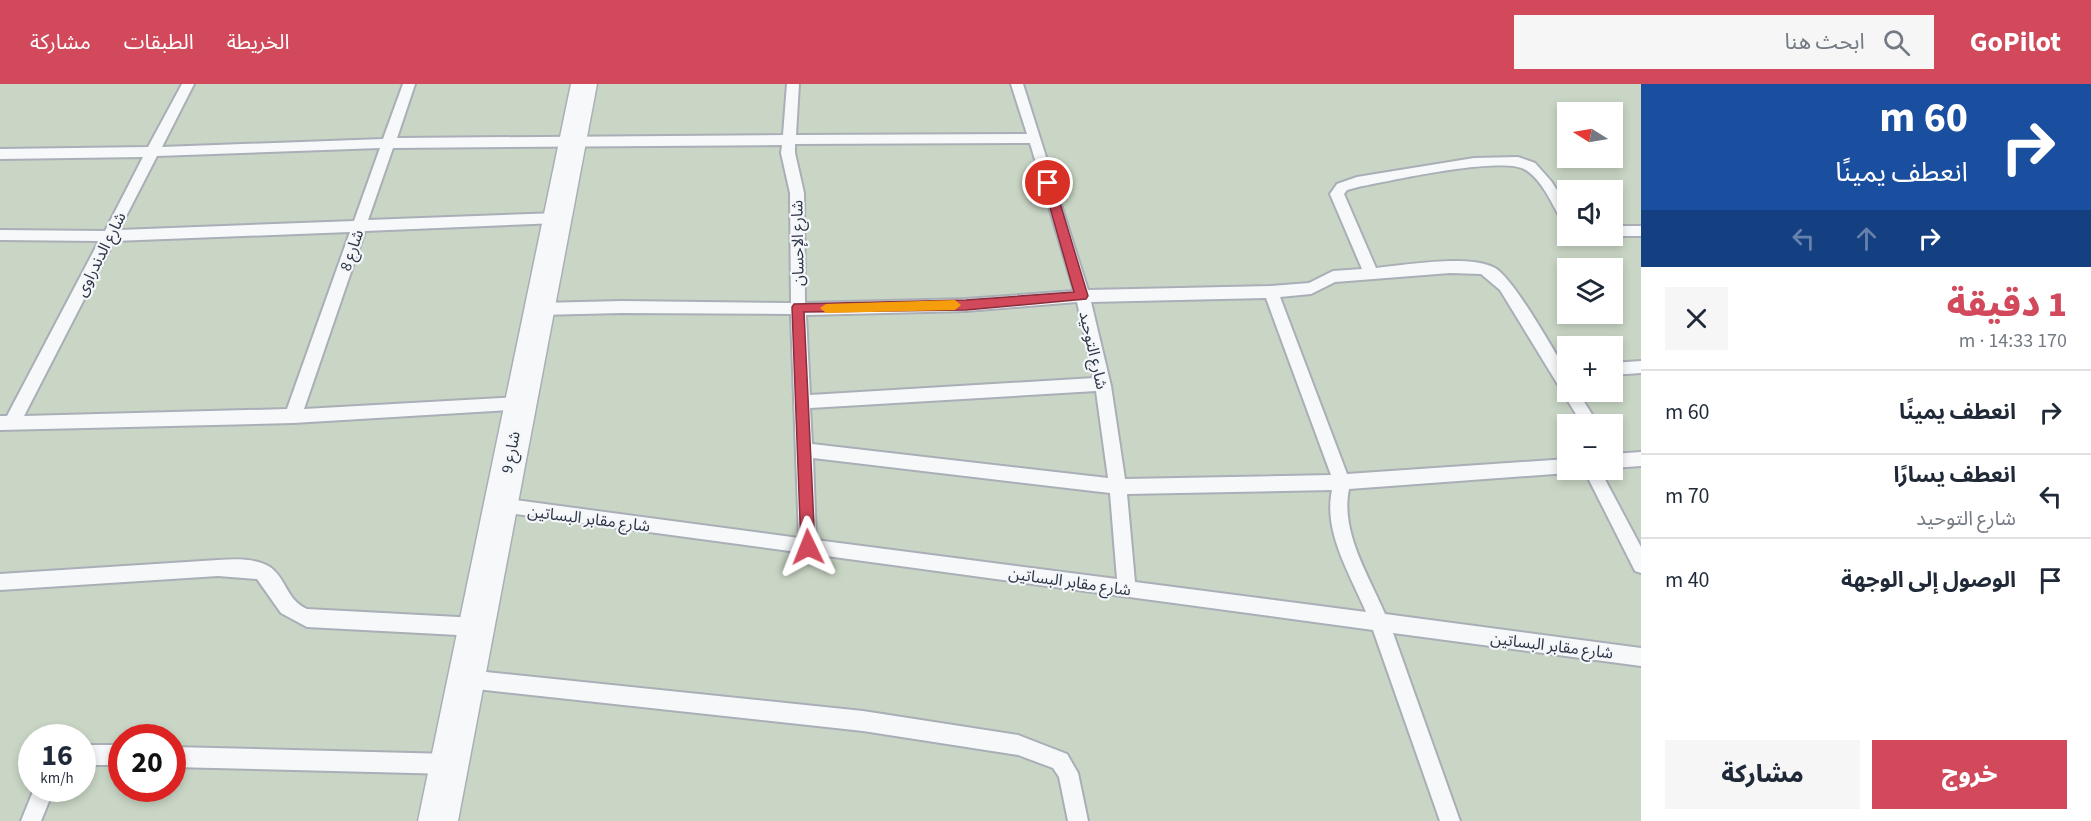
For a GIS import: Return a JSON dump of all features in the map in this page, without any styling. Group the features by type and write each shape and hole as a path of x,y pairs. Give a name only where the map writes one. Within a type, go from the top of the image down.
{"street":[{"name":"شارع 9","path":"438,821 584,84"}],"lane":[{"name":"شارع الدندراوى","path":"6,423 109,236 188,84"},
{"name":"شارع 8","path":"293,416 409,84"},
{"name":"شارع الإحسان","path":"793,84 791,142 788,153 789,166 797,193 798,307 808,547"},
{"name":"شارع التوحيد","path":"1017,84 1082,296 1102,384 1119,487 1127,589"},
{"path":"0,154 153,152 389,143 791,142 1035,138"},
{"path":"1371,272 1338,194 1342,187 1357,182 1483,161 1520,162 1529,165 1557,202"},
{"path":"0,235 109,236 558,218"},
{"path":"1623,231 1641,231"},
{"path":"538,309 798,307 833,309 966,305 1082,296 1271,292 1311,288 1334,276 1471,267 1492,273 1505,286 1557,364"},
{"path":"1271,292 1342,483 1338,501 1340,530 1380,623 1450,821"},
{"path":"1623,368 1641,367"},
{"path":"803,402 1102,384"},
{"path":"6,423 293,416 520,404"},
{"path":"805,450 1119,487 1342,483 1557,467"},
{"path":"1623,460 1641,459"},
{"path":"1597,480 1639,557"},
{"name":"شارع مقابر البساتين","path":"500,506 1641,657"},
{"path":"0,582 192,570 256,569 271,580 289,610 307,618 477,627"},
{"path":"467,679 863,721 1018,745 1060,761 1068,773 1078,821"},
{"path":"186,757 451,764"},
{"path":"31,821 39,802"}],"green space":[{"path":"0,84 1641,84 1641,821 0,821"}],"slow traffic":[{"path":"826,308 955,305"}],"route":[{"path":"808,547 798,307 833,309 966,305 1082,296 1048,183"}]}
